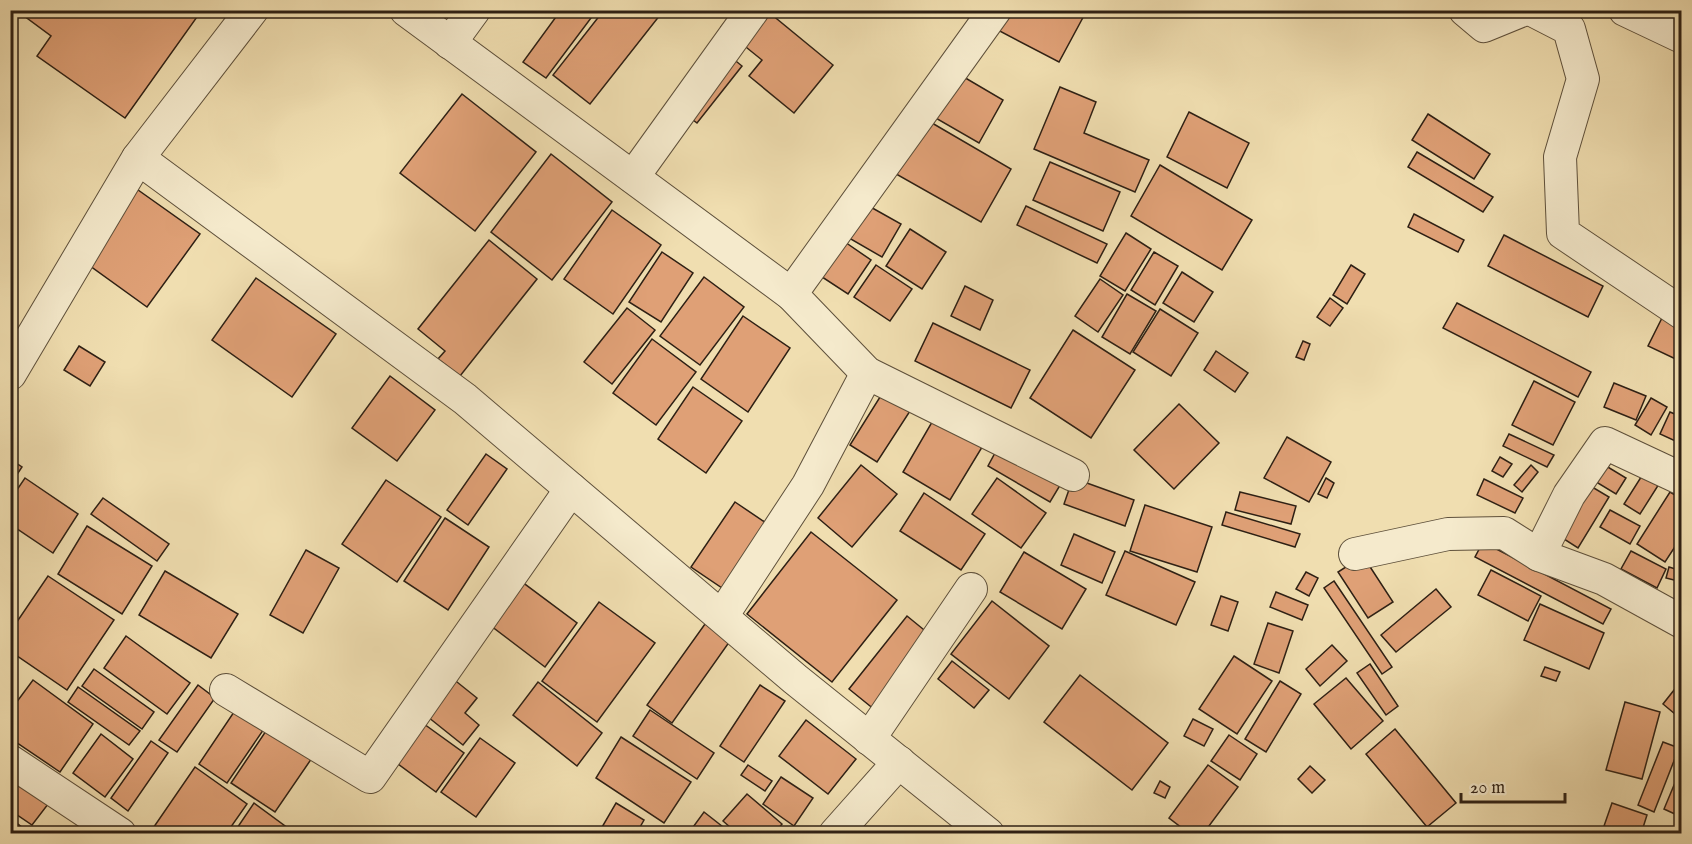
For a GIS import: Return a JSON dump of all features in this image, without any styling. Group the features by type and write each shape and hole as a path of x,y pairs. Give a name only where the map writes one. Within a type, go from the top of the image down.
{"street":[{"path":"10,374 138,158 252,10"},
{"path":"406,10 791,294 867,373 1073,475"},
{"path":"450,43 474,10"},
{"path":"633,177 753,10"},
{"path":"791,294 995,10"},
{"path":"1466,10 1484,26 1523,10"},
{"path":"1532,10 1569,29 1583,79 1560,157 1563,233 1682,314"},
{"path":"1625,10 1682,37"},
{"path":"138,158 465,399 869,739 988,834"},
{"path":"722,616 808,485 867,373"},
{"path":"1539,555 1569,495 1605,443 1682,480"},
{"path":"226,690 370,777 571,489"},
{"path":"1355,554 1448,534 1504,533 1539,555 1604,579 1682,622"},
{"path":"869,739 971,589"},
{"path":"10,761 120,834"},
{"path":"835,834 899,762"}],"building":[{"path":"16,10 188,10 197,17 125,118 37,56 51,36"},
{"path":"561,10 597,10 546,78 523,62"},
{"path":"604,10 664,10 590,104 553,75"},
{"path":"735,10 766,10 833,65 794,113 749,76 762,60 721,27"},
{"path":"1001,10 1087,10 1059,62 992,27"},
{"path":"716,45 742,66 697,123 671,103"},
{"path":"945,66 1003,100 979,143 920,109"},
{"path":"1060,87 1096,102 1084,133 1149,160 1135,192 1034,149"},
{"path":"462,94 536,152 475,231 400,173"},
{"path":"1189,112 1249,143 1227,188 1167,157"},
{"path":"1428,114 1490,154 1474,179 1412,140"},
{"path":"920,116 1011,169 981,222 889,170"},
{"path":"1417,152 1493,197 1483,212 1408,167"},
{"path":"551,154 612,202 552,280 491,232"},
{"path":"1050,162 1120,192 1103,231 1033,200"},
{"path":"1160,165 1252,220 1222,270 1131,216"},
{"path":"124,180 200,234 147,307 72,253"},
{"path":"867,205 901,224 882,257 849,238"},
{"path":"1026,206 1107,244 1097,263 1017,225"},
{"path":"612,210 661,245 613,314 564,279"},
{"path":"1414,214 1464,240 1458,252 1408,227"},
{"path":"910,229 946,252 922,289 886,266"},
{"path":"1126,233 1151,249 1125,291 1100,276"},
{"path":"1504,235 1603,286 1588,317 1488,266"},
{"path":"489,240 537,279 460,376 438,359 445,351 418,329"},
{"path":"842,240 871,260 848,294 819,275"},
{"path":"662,252 693,273 661,322 629,302"},
{"path":"1154,252 1178,266 1155,305 1131,290"},
{"path":"876,265 912,289 890,321 854,297"},
{"path":"1351,265 1365,274 1347,304 1333,295"},
{"path":"1182,272 1213,292 1194,322 1163,303"},
{"path":"704,277 744,307 700,365 660,336"},
{"path":"256,278 336,334 292,397 212,340"},
{"path":"1100,279 1123,295 1098,332 1075,316"},
{"path":"965,286 993,300 980,330 951,316"},
{"path":"1127,294 1156,311 1130,354 1102,337"},
{"path":"1330,298 1343,308 1330,326 1317,317"},
{"path":"1457,303 1591,372 1578,397 1443,328"},
{"path":"627,308 655,330 612,384 584,362"},
{"path":"1160,309 1198,333 1171,376 1133,352"},
{"path":"743,316 790,348 748,412 701,379"},
{"path":"1663,316 1682,325 1682,362 1648,346"},
{"path":"933,323 1030,370 1011,408 915,361"},
{"path":"1073,330 1135,370 1091,438 1030,398"},
{"path":"652,339 696,372 656,425 613,393"},
{"path":"1303,341 1310,344 1304,360 1296,357"},
{"path":"79,346 105,362 90,386 64,370"},
{"path":"1216,351 1248,373 1235,392 1204,370"},
{"path":"895,373 923,391 877,462 850,445"},
{"path":"390,376 435,410 397,461 352,428"},
{"path":"1534,381 1575,402 1553,445 1512,425"},
{"path":"1614,383 1646,396 1636,420 1604,407"},
{"path":"693,387 742,421 706,473 658,439"},
{"path":"1651,398 1667,407 1651,435 1635,425"},
{"path":"1179,404 1219,443 1174,489 1134,450"},
{"path":"939,410 987,439 950,500 903,472"},
{"path":"1670,412 1682,417 1682,444 1660,434"},
{"path":"1509,434 1554,455 1547,467 1503,446"},
{"path":"1287,437 1331,462 1309,502 1264,478"},
{"path":"1002,440 1065,477 1050,502 988,466"},
{"path":"486,454 507,469 468,525 447,510"},
{"path":"1588,455 1626,478 1616,494 1578,471"},
{"path":"1500,457 1512,464 1503,477 1492,471"},
{"path":"10,459 22,467 10,485"},
{"path":"861,465 897,494 852,547 818,518"},
{"path":"1531,465 1538,472 1522,492 1514,485"},
{"path":"1643,474 1659,484 1640,514 1624,504"},
{"path":"1572,475 1609,497 1578,548 1542,525"},
{"path":"25,478 78,514 53,553 10,524 10,500"},
{"path":"997,478 1046,513 1021,548 972,514"},
{"path":"1073,478 1134,500 1125,526 1064,504"},
{"path":"1326,478 1334,483 1327,498 1318,494"},
{"path":"1484,479 1523,498 1515,513 1477,495"},
{"path":"386,480 441,517 397,582 342,544"},
{"path":"1240,492 1296,506 1291,524 1235,510"},
{"path":"1670,492 1682,499 1682,536 1665,562 1637,544"},
{"path":"924,493 985,534 961,570 900,531"},
{"path":"103,498 169,544 157,561 91,514"},
{"path":"735,502 772,527 728,592 691,567"},
{"path":"1145,505 1212,527 1197,572 1130,551"},
{"path":"1610,510 1640,526 1630,544 1600,527"},
{"path":"1226,512 1300,534 1295,547 1222,525"},
{"path":"445,518 489,547 448,610 404,581"},
{"path":"87,526 152,566 122,614 58,574"},
{"path":"811,532 897,600 832,682 747,614"},
{"path":"1074,534 1115,552 1102,583 1061,565"},
{"path":"1483,542 1611,609 1603,624 1475,557"},
{"path":"306,550 339,568 303,633 270,615"},
{"path":"1125,551 1195,582 1176,625 1106,595"},
{"path":"1631,551 1666,569 1657,588 1621,569"},
{"path":"1024,552 1086,589 1062,629 1000,592"},
{"path":"1363,556 1393,602 1368,618 1338,572"},
{"path":"502,567 577,623 545,667 470,610"},
{"path":"1669,567 1682,571 1682,582 1666,578"},
{"path":"1491,570 1541,596 1528,621 1478,595"},
{"path":"165,571 238,614 211,658 139,615"},
{"path":"1306,572 1318,578 1309,596 1296,589"},
{"path":"48,576 114,620 67,690 10,651 10,632"},
{"path":"1334,581 1392,667 1382,674 1324,588"},
{"path":"1436,589 1451,607 1396,652 1381,635"},
{"path":"1276,592 1308,605 1302,620 1270,607"},
{"path":"1221,596 1238,602 1228,631 1211,625"},
{"path":"992,601 1049,646 1009,699 951,654"},
{"path":"599,602 655,643 597,722 542,681"},
{"path":"1540,604 1604,633 1589,669 1524,640"},
{"path":"907,616 934,638 875,710 849,689"},
{"path":"1268,623 1293,631 1279,673 1254,664"},
{"path":"705,624 730,641 672,723 647,705"},
{"path":"126,636 190,683 167,714 104,668"},
{"path":"1332,645 1347,661 1320,686 1306,669"},
{"path":"1234,656 1272,681 1237,734 1199,709"},
{"path":"952,661 989,690 974,708 938,679"},
{"path":"1370,664 1398,706 1386,715 1357,673"},
{"path":"437,666 477,698 465,713 479,725 463,745 408,701"},
{"path":"1545,667 1560,672 1556,681 1541,676"},
{"path":"94,669 154,712 142,729 82,686"},
{"path":"1080,675 1168,743 1132,790 1044,722"},
{"path":"1346,678 1383,721 1351,749 1314,704"},
{"path":"33,680 93,724 60,772 10,738 10,711"},
{"path":"1682,680 1682,718 1681,719 1663,704"},
{"path":"1280,681 1301,694 1266,752 1245,739"},
{"path":"538,682 602,733 577,766 513,715"},
{"path":"198,685 215,698 177,752 159,740"},
{"path":"760,685 785,701 744,762 720,746"},
{"path":"78,687 140,731 129,745 68,702"},
{"path":"1625,702 1660,712 1642,779 1606,770"},
{"path":"238,706 266,726 227,783 199,764"},
{"path":"650,710 714,753 697,779 633,736"},
{"path":"406,711 464,753 436,792 379,750"},
{"path":"1193,719 1213,729 1204,746 1184,736"},
{"path":"806,720 856,759 828,794 779,756"},
{"path":"270,725 314,755 275,812 231,783"},
{"path":"1395,729 1456,803 1427,827 1366,754"},
{"path":"101,734 133,759 105,797 73,773"},
{"path":"1229,735 1257,754 1240,780 1211,761"},
{"path":"621,737 691,782 664,823 596,778"},
{"path":"480,738 515,763 476,817 441,792"},
{"path":"151,741 168,753 128,811 111,798"},
{"path":"1663,742 1679,748 1654,812 1638,805"},
{"path":"748,765 772,781 765,791 741,775"},
{"path":"1208,765 1238,787 1203,834 1190,834 1169,818"},
{"path":"1310,766 1325,780 1312,793 1298,779"},
{"path":"195,767 247,804 226,834 149,834"},
{"path":"10,769 52,799 32,825 10,810"},
{"path":"781,777 813,798 794,826 763,804"},
{"path":"1677,778 1682,780 1682,802 1677,815 1664,809"},
{"path":"1160,781 1170,787 1165,798 1154,793"},
{"path":"747,794 782,824 774,834 738,834 723,821"},
{"path":"254,803 296,834 233,834"},
{"path":"616,803 644,820 636,834 598,834"},
{"path":"1612,803 1647,815 1641,834 1625,834 1604,826"},
{"path":"704,812 732,834 688,834"},
{"path":"10,818 31,834 10,834"}]}
